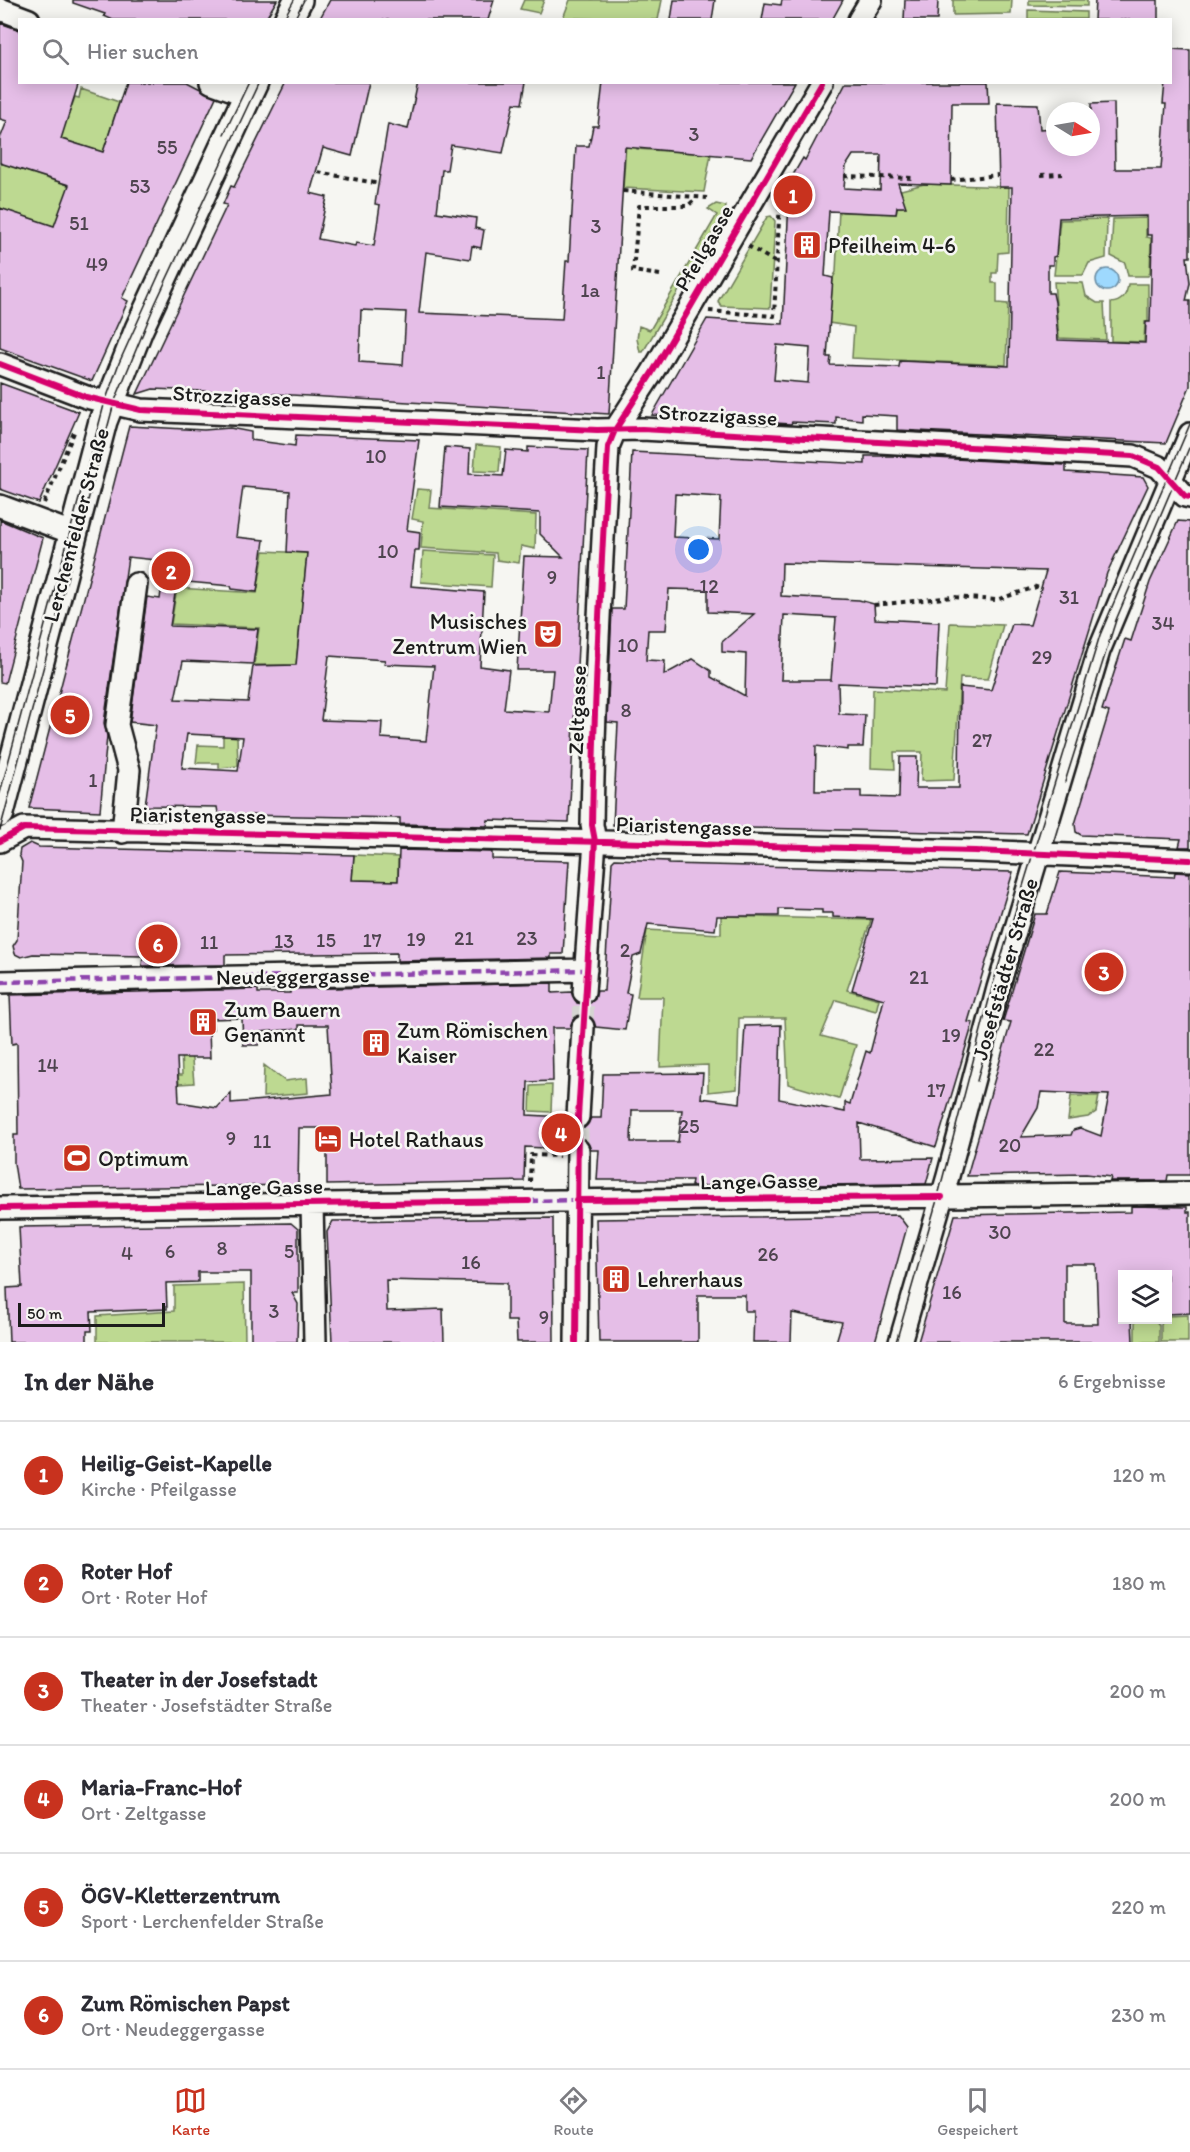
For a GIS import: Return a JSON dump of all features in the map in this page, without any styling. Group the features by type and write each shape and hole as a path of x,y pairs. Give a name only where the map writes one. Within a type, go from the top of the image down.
{"main road":[{"path":"289,18 298,0"},
{"name":"Lerchenfelder Straße","path":"0,813 72,533 111,402 139,329 251,89"}],"street":[{"path":"861,18 871,0"},
{"path":"0,9 25,18"},
{"path":"222,84 251,89"},
{"name":"Pfeilgasse","path":"615,430 821,84"},
{"name":"Strozzigasse","path":"0,364 86,397 141,410 615,430 642,429 1133,456 1159,467 1185,496 1190,497"},
{"name":"Zeltgasse","path":"584,992 595,841 592,825 595,673 608,447 615,430"},
{"name":"Josefstädter Straße","path":"900,1342 998,988 1099,651 1190,434"},
{"path":"0,506 72,533"},
{"path":"123,832 129,770 117,725 136,584"},
{"name":"Piaristengasse","path":"0,841 24,828 1038,853 1190,860"},
{"name":"Neudeggergasse","path":"0,982 586,970"},
{"path":"578,1117 583,1027"},
{"path":"576,1342 578,1153"},
{"name":"Lange Gasse","path":"0,1208 1190,1193"},
{"path":"312,1204 315,1342"}],"path":[{"path":"318,171 380,183"},
{"path":"1041,175 1062,174"},
{"path":"844,176 912,178"},
{"path":"951,180 998,176"},
{"path":"623,191 707,198"},
{"path":"660,275 633,271 639,206 688,207 697,197"},
{"path":"693,302 713,313 774,316 780,200 753,199"},
{"path":"748,246 777,263"},
{"path":"38,505 42,507 77,426"},
{"path":"874,605 953,597 996,600 1036,587 1038,581"},
{"path":"529,1201 531,1155 578,1153"}],"green space":[{"path":"524,0 544,0 539,13 520,9"},
{"path":"570,0 662,0 658,18 563,18"},
{"path":"953,0 1012,0 1011,14 953,15"},
{"path":"1029,0 1087,0 1087,6 1029,5"},
{"path":"1028,10 1086,12 1086,18 1028,18"},
{"path":"81,89 119,102 103,153 60,138 54,108 69,114 75,97 79,98"},
{"path":"626,143 637,144 637,149 711,154 704,192 623,188"},
{"path":"0,163 71,186 55,227 0,208"},
{"path":"924,184 1009,187 1008,252 998,253 997,273 992,273 992,283 997,283 997,303 1008,304 1006,365 852,358 854,327 829,323 833,278 836,272 839,209 842,212 896,214 897,207 902,207 897,191"},
{"path":"716,204 726,206 725,212 643,352 640,352 637,339 639,326 650,330 717,215 708,209"},
{"path":"771,216 775,221 770,308 721,306 718,301 767,217"},
{"path":"1146,218 1146,237 1151,238 1150,272 1148,276 1128,276 1125,263 1111,256 1113,219"},
{"path":"1107,219 1106,258 1089,263 1083,275 1054,275 1060,220"},
{"path":"1054,282 1083,283 1086,296 1097,303 1104,303 1106,340 1059,338"},
{"path":"1128,284 1148,284 1148,322 1145,322 1144,342 1111,341 1111,303 1123,297"},
{"path":"476,445 501,447 499,472 474,471"},
{"path":"417,489 431,490 429,508 536,515 535,549 521,546 519,563 497,560 496,553 421,548 423,521 412,519"},
{"path":"264,551 307,553 296,665 254,665 259,628 171,624 177,588 257,593"},
{"path":"423,551 493,555 491,587 421,582"},
{"path":"950,623 1003,625 988,679 960,678 954,780 921,781 922,752 894,752 895,769 871,768 873,689 945,693"},
{"path":"223,736 237,736 238,766 219,768 219,763 196,763 198,745 223,746"},
{"path":"354,855 398,857 398,881 352,880"},
{"path":"721,916 871,920 847,990 879,999 876,1011 836,1000 821,1036 856,1045 839,1099 788,1084 785,1018 739,1018 737,1089 708,1092 708,1065 660,1067 663,997 637,997 647,930 721,934"},
{"path":"181,1049 191,1049 194,1083 179,1084 178,1075 182,1075"},
{"path":"264,1065 285,1081 307,1078 308,1093 263,1097"},
{"path":"552,1085 551,1112 530,1111 531,1086"},
{"path":"1071,1096 1099,1096 1096,1112 1088,1117 1068,1120"},
{"path":"244,1284 245,1342 97,1342 97,1316 174,1311 174,1286"},
{"path":"1188,1315 1188,1342 1161,1342 1161,1324 1172,1324 1172,1316"},
{"path":"1135,1324 1159,1325 1159,1342 1135,1342"}],"water":[{"path":"1107,269 1115,272 1118,280 1115,288 1107,291 1099,288 1096,280 1099,272"}],"building":[{"path":"73,0 277,0 266,18 108,18 104,16 105,14 73,3"},
{"path":"330,0 494,0 489,18 320,18"},
{"path":"674,0 715,0 712,18 671,18"},
{"path":"782,0 843,0 833,18 762,18 765,3 781,5"},
{"path":"905,0 938,0 937,18 904,18"},
{"path":"1095,0 1158,0 1158,18 1094,18"},
{"path":"0,23 18,29 18,84 78,84 61,139 103,152 125,84 191,84 216,97 122,298 128,301 92,381 0,348 0,208 54,226 69,185 0,163 0,139 7,121 0,119"},
{"path":"1172,49 1190,50 1190,257 1187,257 1190,283 1186,301 1190,301 1190,386 1166,443 897,430 897,416 862,414 862,420 836,417 836,424 792,422 791,424 652,415 707,319 783,324 790,180 803,158 805,160 845,84 988,84 989,103 952,103 951,185 898,183 906,207 897,207 896,214 829,211 825,276 833,278 827,357 831,357 830,365 899,367 900,361 1009,366 1012,187 999,187 997,103 1038,104 1040,129 1046,129 1046,156 1100,156 1100,104 1114,103 1115,169 1161,169 1166,104 1163,104 1165,84 1172,84","holes":["853,155 881,155 880,190 844,188 846,166","1147,216 1147,235 1152,235 1150,322 1146,322 1145,343 1058,340 1055,302 1053,293 1048,293 1048,265 1053,265 1053,257 1056,256 1059,218","777,345 810,348 808,383 774,380"]},
{"path":"285,84 369,84 352,156 323,148 310,193 327,197 318,239 355,246 356,243 374,246 380,205 375,204 388,124 408,129 418,84 526,84 522,104 514,103 503,153 451,145 447,170 442,170 437,212 476,218 475,228 484,230 481,248 472,246 470,259 426,252 419,313 562,319 566,261 569,261 576,146 589,146 593,126 598,126 603,84 794,84 751,158 625,147 609,414 275,394 153,389 137,394 227,205 223,204 231,186 234,187","holes":["361,310 406,312 403,365 359,362"]},
{"path":"0,383 79,412 39,503 0,489"},
{"path":"129,426 204,430 230,428 251,432 251,440 295,446 296,435 419,440 407,530 420,532 419,550 415,550 411,586 484,592 480,666 509,670 504,709 549,712 553,670 517,670 524,556 563,557 540,534 540,513 440,507 445,447 470,449 469,474 503,476 506,450 528,452 528,447 588,450 569,822 488,820 487,826 400,824 400,818 244,815 218,813 217,807 145,806 156,725 130,722 147,597 160,599 165,561 128,557 104,723 107,736 100,811 29,808","holes":["243,487 290,491 287,552 307,553 296,665 253,666 248,702 175,699 183,661 253,664 258,629 170,626 177,581 231,586 232,589 257,592 264,540 236,537","329,656 385,660 384,664 434,666 426,741 381,738 382,722 321,720","187,734 243,737 238,771 182,768"]},
{"path":"632,452 865,464 865,456 898,456 1066,465 1066,472 1143,477 1148,486 1107,573 1027,834 613,825 618,723 607,722 612,609 624,609","holes":["675,494 721,497 719,539 673,537","782,563 1046,571 1030,625 1012,624 991,690 960,687 959,788 916,788 917,757 900,757 899,798 861,797 861,791 815,791 816,746 848,750 848,747 863,747 865,715 839,714 838,683 936,687 939,622 875,619 874,604 859,600 781,596","669,589 708,590 708,612 754,614 722,642 722,652 746,654 745,696 711,677 711,671 693,659 664,675 665,661 646,660 648,630 666,630","784,615 836,618 831,680 781,680"]},
{"path":"0,520 43,538 5,683 0,682"},
{"path":"1178,521 1190,522 1190,847 1179,847 1181,839 1081,835 1076,832 1075,824 1109,712 1102,710 1125,639 1131,641 1150,582"},
{"path":"30,843 39,847 354,855 352,880 398,881 399,850 492,852 492,859 569,861 563,954 551,954 551,958 397,961 397,953 225,955 225,965 142,966 143,956 33,954 21,957 15,954 13,946 17,940 22,862 19,855 20,849"},
{"path":"615,859 668,861 668,864 1013,872 968,1022 973,1023 936,1147 859,1123 860,1159 933,1158 926,1184 691,1186 692,1180 597,1180 599,1150 591,1150 585,1139 578,1137 571,1139 565,1149 525,1147 524,1181 327,1185 327,1128 299,1128 298,1185 18,1189 14,1163 14,1135 18,1135 17,1043 12,1044 10,995 258,989 258,993 290,993 290,989 552,983 552,993 571,992 577,1003 589,1004 595,999 597,991 604,991 612,862","holes":["779,909 822,910 822,913 833,913 833,917 873,919 852,990 884,999 870,1053 866,1051 850,1104 845,1102 845,1112 779,1099 781,1025 745,1026 740,1103 701,1098 703,1073 603,1074 601,1118 591,1118 584,1128 572,1128 565,1117 527,1115 528,1082 553,1081 552,1028 570,1028 573,1020 583,1014 590,1017 596,1027 625,1030 631,994 626,993 633,957 641,954 648,924 715,930 717,916 779,916","242,1018 243,1045 259,1045 259,1032 299,1029 299,1025 328,1025 332,1094 231,1103 231,1093 217,1108 179,1102 177,1058 210,1058 209,1029 213,1029 212,1019","632,1110 682,1110 678,1142 631,1142"]},
{"path":"1060,872 1174,877 1175,872 1190,873 1190,1175 1168,1175 1167,1181 1110,1181 1111,1177 1086,1174 967,1176 1011,1022 1003,1021 1035,914 1047,914","holes":["1041,1092 1109,1095 1101,1136 1080,1128 1073,1130 1071,1135 1021,1137 1038,1108"]},
{"path":"1131,1206 1187,1207 1187,1212 1190,1212 1190,1313 1172,1314 1172,1270 1118,1270 1118,1324 1132,1324 1133,1342 918,1342 955,1215 1131,1212","holes":["1065,1264 1096,1264 1098,1324 1065,1324"]},
{"path":"898,1215 907,1227 875,1342 836,1342 842,1322 792,1313 791,1342 753,1342 754,1311 745,1311 745,1295 698,1295 698,1342 599,1342 596,1219"},
{"path":"553,1218 554,1342 517,1342 516,1321 507,1321 507,1283 386,1280 387,1311 443,1309 444,1342 332,1342 327,1232 333,1221"},
{"path":"291,1223 298,1229 298,1293 292,1293 298,1304 297,1342 251,1342 251,1272 198,1272 198,1282 166,1283 167,1309 91,1312 92,1331 87,1331 87,1342 9,1342 7,1288 22,1287 19,1227"}],"tunnel":[{"path":"583,1027 584,992"},
{"path":"578,1117 578,1150"}],"tram line":[{"path":"284,18 294,0"},
{"path":"295,18 304,0"},
{"path":"224,134 248,84"},
{"path":"0,830 114,403 155,304 258,84"},
{"path":"0,793 104,405 119,363 161,270"},
{"path":"896,1342 937,1200 993,984 1100,635 1190,424"},
{"path":"1065,782 1116,620 1189,448"},
{"path":"977,1081 997,1006"}],"marked path":[{"path":"0,982 586,970"},
{"path":"529,1201 579,1200"}],"cycle path":[{"path":"576,1342 578,1117 595,841 592,825 594,730 608,447 615,430 652,373 821,84"},
{"path":"0,364 86,397 141,410 597,430 642,429 1133,456 1159,467 1185,496 1190,497"},
{"path":"0,841 24,828 975,851 1190,860"},
{"path":"576,1200 942,1197"},
{"path":"0,1208 529,1201"}],"place":[{"name":"Heilig-Geist-Kapelle","path":"793,195"},
{"name":"Pfeilheim 4-6","path":"807,245"},
{"name":"Roter Hof","path":"171,571"},
{"name":"Musisches Zentrum Wien","path":"548,634"},
{"name":"ÖGV-Kletterzentrum","path":"70,715"},
{"name":"Zum Römischen Papst","path":"158,944"},
{"name":"Theater in der Josefstadt","path":"1104,972"},
{"name":"Zum Bauern Genannt","path":"203,1022"},
{"name":"Zum Römischen Kaiser","path":"376,1043"},
{"name":"Maria-Franc-Hof","path":"561,1133"},
{"name":"Hotel Rathaus","path":"328,1139"},
{"name":"Optimum","path":"77,1158"},
{"name":"Lehrerhaus","path":"616,1279"}]}
